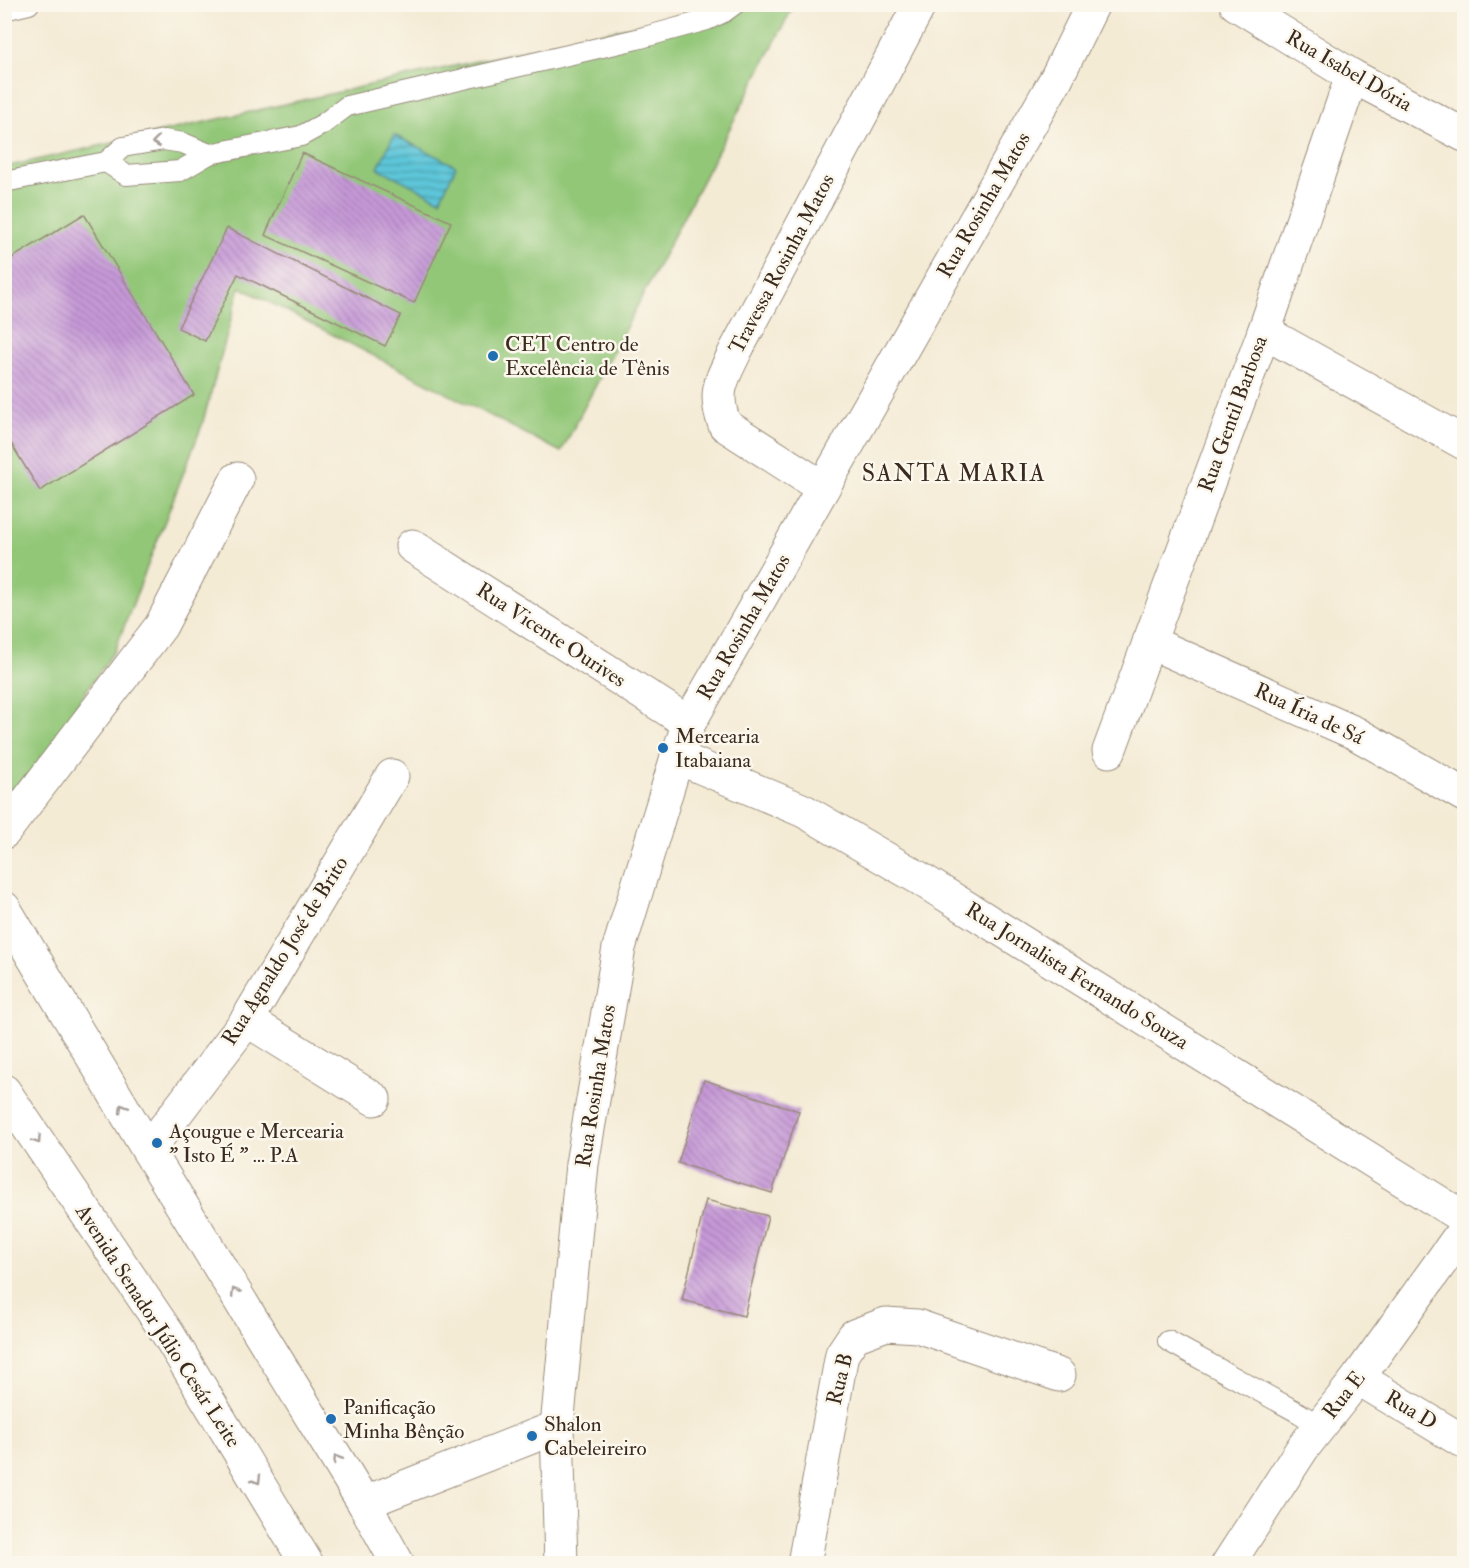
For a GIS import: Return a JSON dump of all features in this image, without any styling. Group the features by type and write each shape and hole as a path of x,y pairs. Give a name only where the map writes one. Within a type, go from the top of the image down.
{"street":[{"name":"Travessa Rosinha Matos","path":"823,488 724,425 718,408 720,384 921,4"},
{"name":"Rua Rosinha Matos","path":"561,1563 557,1427 582,1164 619,948 677,757 689,723 1056,79 1094,4"},
{"name":"Rua Isabel Dória","path":"1236,4 1352,76 1464,135"},
{"name":"Rua Gentil Barbosa","path":"1109,751 1264,332 1352,76"},
{"path":"1264,332 1464,443"},
{"path":"4,832 161,626 237,479"},
{"name":"Rua Vicente Ourives","path":"412,546 689,723"},
{"name":"Rua Íria de Sá","path":"1149,642 1355,733 1464,795"},
{"name":"Rua Jornalista Fernando Souza","path":"677,757 814,816 919,878 1464,1218"},
{"name":"Rua Agnaldo José de Brito","path":"148,1150 247,1020 393,776"},
{"path":"4,909 364,1503 398,1563"},
{"path":"247,1020 374,1099"},
{"name":"Avenida Senador Júlio Cesár Leite","path":"4,1091 168,1334 307,1563"},
{"name":"Rua E","path":"1228,1563 1302,1449 1358,1378 1464,1230"},
{"name":"Rua B","path":"804,1563 842,1354 854,1336 886,1324 917,1326 1059,1375"},
{"name":"Rua D","path":"1358,1378 1464,1442"},
{"path":"364,1503 557,1427"}],"lane":[{"path":"4,10 29,4"},
{"path":"106,162 126,175 180,171 209,154 301,136 323,124 347,106 637,39 707,20 735,4"},
{"path":"4,183 106,162 123,147 164,140 183,143 209,154"},
{"path":"1168,1341 1320,1426"}],"green space":[{"name":"CET Centro de Excelência de Tênis","path":"726,5 794,5 561,452 240,287 202,425 115,650 82,697 34,779 5,807 5,167"}],"water":[{"path":"394,135 456,166 440,200 378,168"}],"building":[{"path":"302,153 451,222 414,303 265,235"},
{"path":"84,214 194,395 40,491 4,432 4,263"},
{"path":"227,228 401,315 385,346 238,274 205,341 178,328"},
{"path":"704,1080 799,1111 772,1193 678,1163"},
{"path":"706,1200 768,1216 744,1316 682,1300"}],"place":[{"name":"CET Centro de Excelência de Tênis","path":"493,356"},
{"name":"Mercearia Itabaiana","path":"663,748"},
{"name":"Açougue e Mercearia \" Isto É \" ... P.A","path":"157,1143"},
{"name":"Panificação Minha Bênção","path":"331,1419"},
{"name":"Shalon Cabeleireiro","path":"532,1436"}],"district":[{"name":"SANTA MARIA","path":"954,473"}]}
